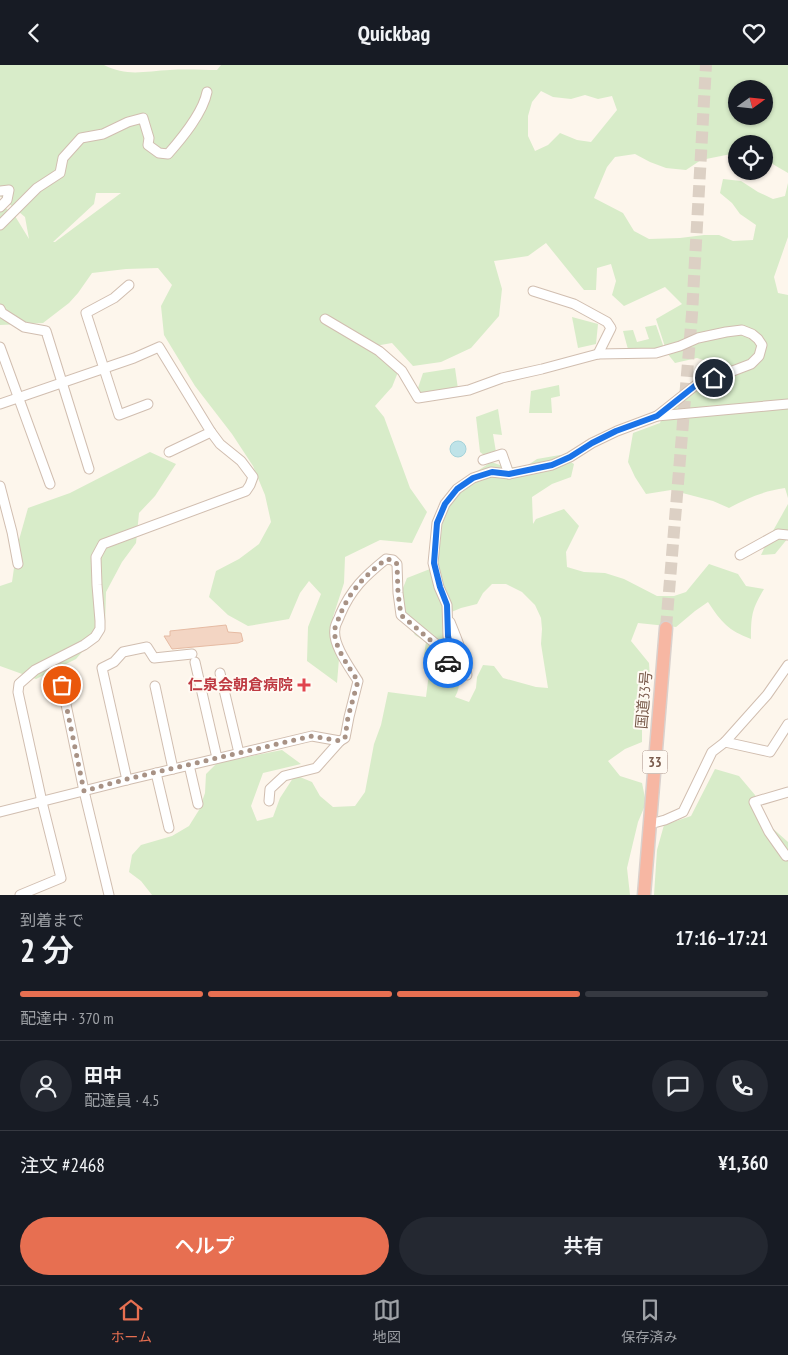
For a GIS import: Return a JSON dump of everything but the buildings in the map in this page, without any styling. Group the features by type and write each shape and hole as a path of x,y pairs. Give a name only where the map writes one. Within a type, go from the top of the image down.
{"highway":[{"name":"国道33号","path":"644,895 666,628"}],"street":[{"path":"0,225 37,188 60,173 63,158 80,138 103,134 128,122 143,118 149,138 148,145 159,153 168,154 185,134 205,100 207,92"},
{"path":"0,191 9,191 7,200 0,207"},
{"path":"128,285 114,298 86,313 119,415 148,404"},
{"path":"533,291 574,304 607,321 611,328 598,353"},
{"path":"0,309 2,313 24,327 46,331 89,469"},
{"path":"325,319 379,351 402,371 418,397 469,390 502,378 598,353 656,353 698,338 742,330 752,333 758,339 762,345 760,356 751,364 696,385 657,416"},
{"path":"0,347 50,484"},
{"path":"0,404 159,347 211,432 220,444 241,461 253,477 246,491 103,544 96,557 96,585 100,629 95,637 84,645 35,670 19,684 18,692 61,878 20,895"},
{"path":"269,801 270,789 284,776 316,768 340,741 345,738 348,717 358,681 342,655 334,629 345,603 359,583 386,559 393,560 397,564 401,615 442,650 450,667 454,668 448,636 447,605 434,563 437,523 445,504 457,489 473,478 492,472 509,474 552,465 616,431 657,416 788,404"},
{"path":"169,452 211,432"},
{"path":"483,460 502,454 509,474"},
{"path":"0,486 18,564"},
{"path":"740,555 778,534 788,535"},
{"path":"448,617 465,661 467,675"},
{"path":"127,779 102,668 114,662 123,651 147,647 154,658 193,658 217,758"},
{"path":"650,824 666,820 683,812 712,752 725,742 767,695 788,665"},
{"path":"220,673 239,753"},
{"path":"62,685 84,791 109,895"},
{"path":"154,686 173,769"},
{"path":"725,742 770,752 788,724"},
{"path":"0,812 127,779 312,736 340,741"},
{"path":"189,765 198,804"},
{"path":"156,773 168,828"},
{"path":"786,856 769,832 754,801 788,792"}],"green space":[{"path":"0,65 104,65 120,71 136,72 217,70 221,65 788,65 788,173 773,164 773,135 728,135 728,155 701,160 686,170 666,168 635,154 615,157 607,167 594,198 623,213 634,231 649,239 719,235 733,241 753,240 756,225 740,214 732,203 720,193 723,179 741,181 773,199 785,196 788,183 788,237 774,277 778,293 788,295 788,498 785,488 756,495 729,508 713,501 671,490 646,494 635,477 628,462 633,433 660,423 666,406 715,378 713,363 697,358 675,363 667,353 656,319 682,304 665,287 624,306 612,295 616,281 611,264 597,268 596,290 584,290 546,243 528,256 494,261 502,289 499,316 471,348 441,362 413,366 392,343 375,346 398,372 392,387 375,406 384,417 410,488 427,512 412,543 380,540 345,557 344,583 333,617 332,640 339,659 337,683 307,661 308,627 321,594 309,581 300,593 289,619 248,626 228,615 209,597 216,571 239,559 259,544 271,522 265,495 253,466 232,434 195,386 164,335 161,306 172,285 158,268 92,273 69,303 43,323 0,325 0,203 15,216 29,239 25,217 0,196","holes":["541,91 553,97 571,99 585,95 598,99 612,96 617,110 591,142 577,140 560,133 548,145 535,151 528,136 528,116 532,102","96,193 121,193 53,242 94,204"]},
{"path":"572,317 598,324 596,344 578,348"},
{"path":"656,325 664,348 629,353 623,331 633,330 637,342 649,339 645,327"},
{"path":"455,368 458,389 419,395 417,391 423,373"},
{"path":"559,385 560,396 551,398 552,413 529,413 531,391"},
{"path":"498,409 502,435 493,434 496,452 484,455 480,452 476,417"},
{"path":"150,452 176,464 155,496 139,513 136,543 122,562 106,592 105,625 76,659 36,679 0,666 0,586 12,582 17,547 28,508 70,493"},
{"path":"560,455 574,464 571,477 552,484 532,497 533,524 536,519 564,509 579,526 566,552 567,567 584,572 605,573 624,579 657,596 674,596 686,592 709,564 738,574 746,586 764,589 753,613 751,639 726,625 708,602 676,627 638,623 631,641 649,663 650,678 642,718 642,742 625,749 608,761 620,776 642,783 646,803 638,822 627,868 630,895 152,895 141,881 129,872 132,855 141,845 172,836 189,826 199,810 205,793 206,774 217,763 282,750 301,764 263,773 251,806 257,821 273,817 280,798 295,775 312,782 320,796 333,807 355,806 365,792 374,744 381,725 388,692 426,697 429,673 424,655 426,642 415,635 403,615 401,593 407,578 430,569 438,563 444,507 458,484 491,462 506,467 525,467 537,459","holes":["492,584 506,584 522,592 535,605 541,618 541,644 548,688 536,687 503,678 494,666 483,665 477,677 476,688 469,702 455,697 458,690 459,675 450,638 449,613 477,604 483,593"]},
{"path":"788,504 788,538 775,554 761,555 769,538"},
{"path":"715,769 739,776 755,795 770,826 788,842 788,895 654,895 657,850 664,825 691,816"}],"water":[{"path":"455,441 461,441 466,446 464,455 455,457 450,452 450,446"}],"tunnel":[{"path":"666,628 692,314 706,65"}],"way so far":[{"path":"62,685 84,791 127,779 312,736 340,741 345,738 348,717 358,681 342,655 334,629 351,593 370,572 386,559 393,560 397,564 401,615 442,650 448,663"}],"place":[{"name":"仁泉会朝倉病院","path":"304,685"}],"route":[{"path":"448,663 450,667 454,668 448,636 447,605 434,563 437,523 445,504 457,489 473,478 492,472 509,474 552,465 616,431 657,416 696,385 714,378"}]}
